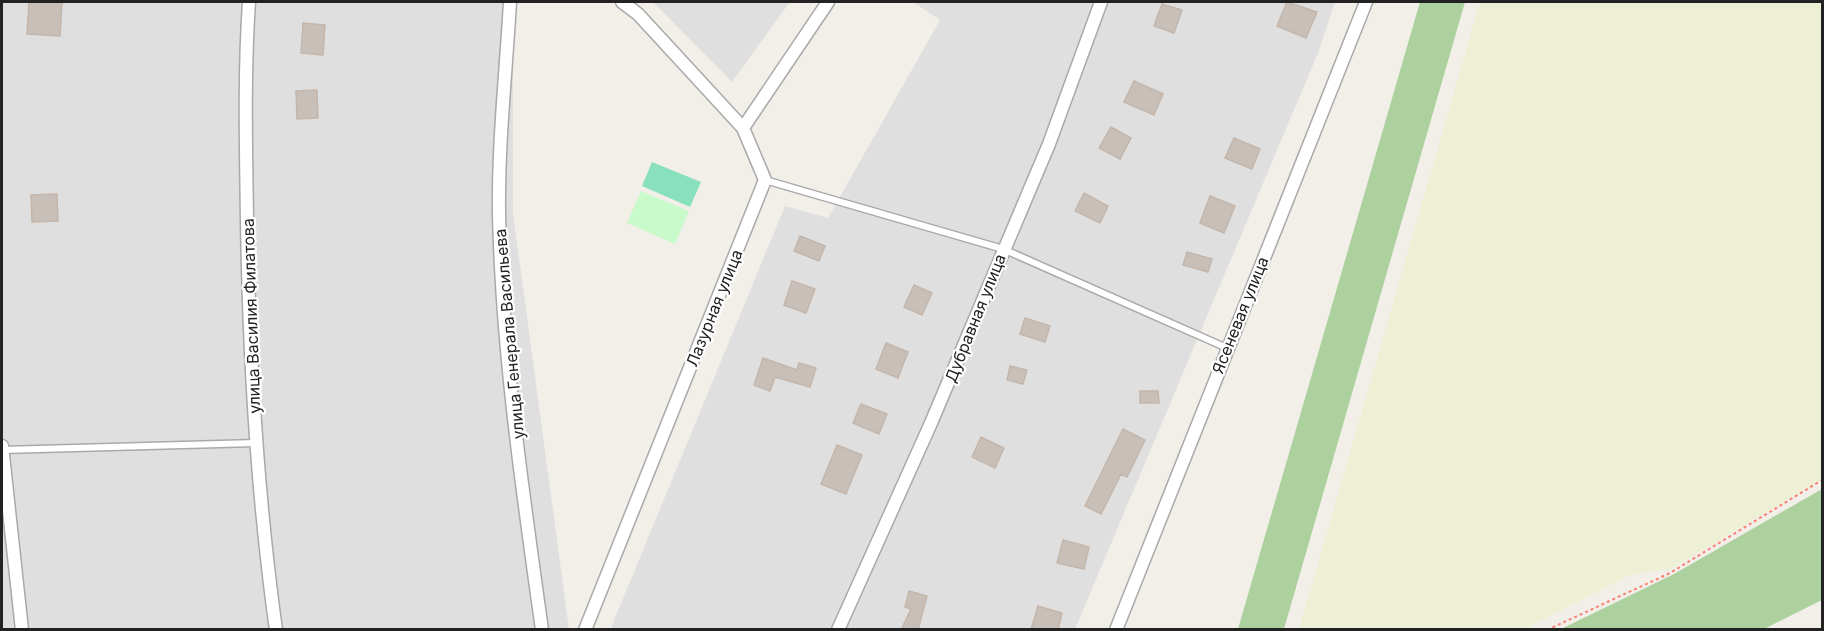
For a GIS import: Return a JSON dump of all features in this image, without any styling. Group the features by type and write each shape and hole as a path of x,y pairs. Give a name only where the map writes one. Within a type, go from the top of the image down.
{"street":[{"name":"улица Василия Филатова","path":"249,2 244,74 248,313 257,443 276,630"},
{"name":"улица Генерала Васильева","path":"510,2 499,213 504,306 523,494 542,630"},
{"path":"622,2 638,14 743,128 765,180"},
{"path":"743,128 828,2"},
{"name":"Дубравная улица","path":"838,630 932,423 1003,249 1049,144 1101,2"},
{"name":"Ясеневая улица","path":"1116,630 1366,2"},
{"name":"Лазурная улица","path":"585,630 765,180"},
{"path":"2,449 22,630"}],"lane":[{"path":"765,180 1003,249 1227,348"},
{"path":"2,449 257,443"}],"path":[{"path":"1547,630 1670,573 1822,480"}],"shaded area":[{"path":"2,2 513,2 513,213 569,629 2,629"},
{"path":"653,2 790,2 732,82"},
{"path":"913,2 1335,2 1318,53 1075,629 610,630 785,206 828,218 940,20"}],"green space":[{"path":"1420,2 1465,2 1284,629 1238,629"},
{"path":"1480,2 1822,2 1822,479 1671,569 1630,575 1525,629 1299,629"},
{"path":"652,162 701,182 690,207 642,186"},
{"path":"641,191 689,211 675,244 627,223"},
{"path":"1822,489 1822,600 1764,629 1561,629 1674,574"}],"building":[{"path":"29,2 62,2 60,36 27,34"},
{"path":"1287,2 1317,12 1306,38 1277,26"},
{"path":"1162,4 1182,10 1174,33 1154,26"},
{"path":"303,23 325,25 323,55 301,53"},
{"path":"1134,81 1163,94 1154,115 1124,102"},
{"path":"317,90 318,118 297,119 296,91"},
{"path":"1111,127 1131,138 1120,159 1099,148"},
{"path":"1234,138 1260,149 1252,169 1225,158"},
{"path":"1084,193 1108,206 1100,223 1075,211"},
{"path":"57,194 58,221 32,222 31,195"},
{"path":"1210,196 1235,206 1224,233 1200,223"},
{"path":"800,236 825,246 819,261 794,251"},
{"path":"1187,252 1212,259 1208,272 1183,265"},
{"path":"792,281 815,289 806,313 784,305"},
{"path":"914,285 932,293 922,315 904,307"},
{"path":"1025,318 1050,326 1045,342 1020,334"},
{"path":"886,343 908,352 898,378 876,369"},
{"path":"763,358 797,370 799,363 816,368 810,387 775,377 770,391 754,385"},
{"path":"1010,366 1027,370 1023,384 1007,380"},
{"path":"1140,391 1158,391 1159,403 1140,403"},
{"path":"861,404 887,414 879,434 853,423"},
{"path":"1123,429 1145,440 1127,477 1121,474 1101,514 1085,506"},
{"path":"981,437 1004,448 995,468 972,457"},
{"path":"837,445 862,455 846,494 821,484"},
{"path":"1063,540 1089,547 1084,569 1057,563"},
{"path":"909,591 927,596 918,630 901,630 911,609 905,607"},
{"path":"1038,606 1062,613 1058,630 1031,630"}]}
